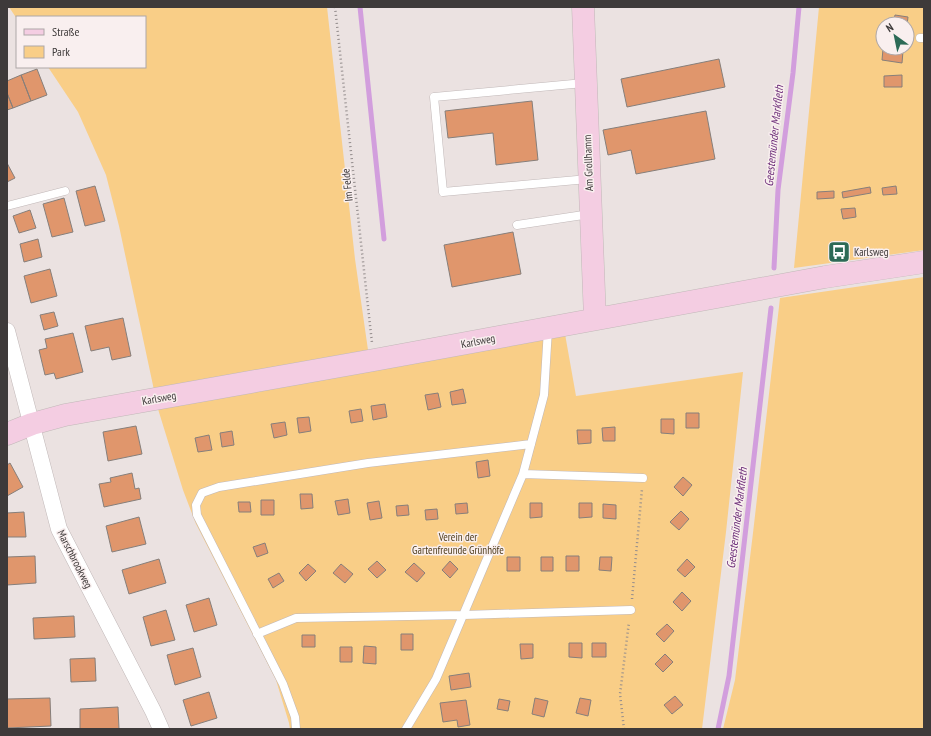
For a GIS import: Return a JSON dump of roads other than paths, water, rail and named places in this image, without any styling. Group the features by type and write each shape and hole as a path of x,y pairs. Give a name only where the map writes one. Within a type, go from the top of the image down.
{"street":[{"name":"Am Grollhamm","path":"583,7 588,179 595,319"},
{"name":"Karlsweg","path":"7,434 32,424 65,415 825,277 924,262"},
{"name":"Marschbrookweg","path":"7,331 59,529 161,729"}],"lane":[{"path":"585,83 434,97 443,192 588,179"},
{"path":"7,206 65,190"},
{"path":"517,225 590,214"},
{"path":"406,729 436,679 523,474 544,396 548,328"},
{"path":"296,729 295,717 283,684 197,515 196,505 202,493 219,487 368,463 531,444"},
{"path":"523,474 643,478"},
{"path":"257,634 296,618 631,610"}],"waterway":[{"path":"360,7 384,239"},
{"name":"Geestemünder Markfleth","path":"774,268 778,190 793,73 799,7"},
{"name":"Geestemünder Markfleth","path":"718,729 729,676 771,308"}],"place":[{"name":"Karlsweg","path":"839,252"}],"park label":[{"name":"Verein der Gartenfreunde Grünhöfe","path":"458,543"}]}
